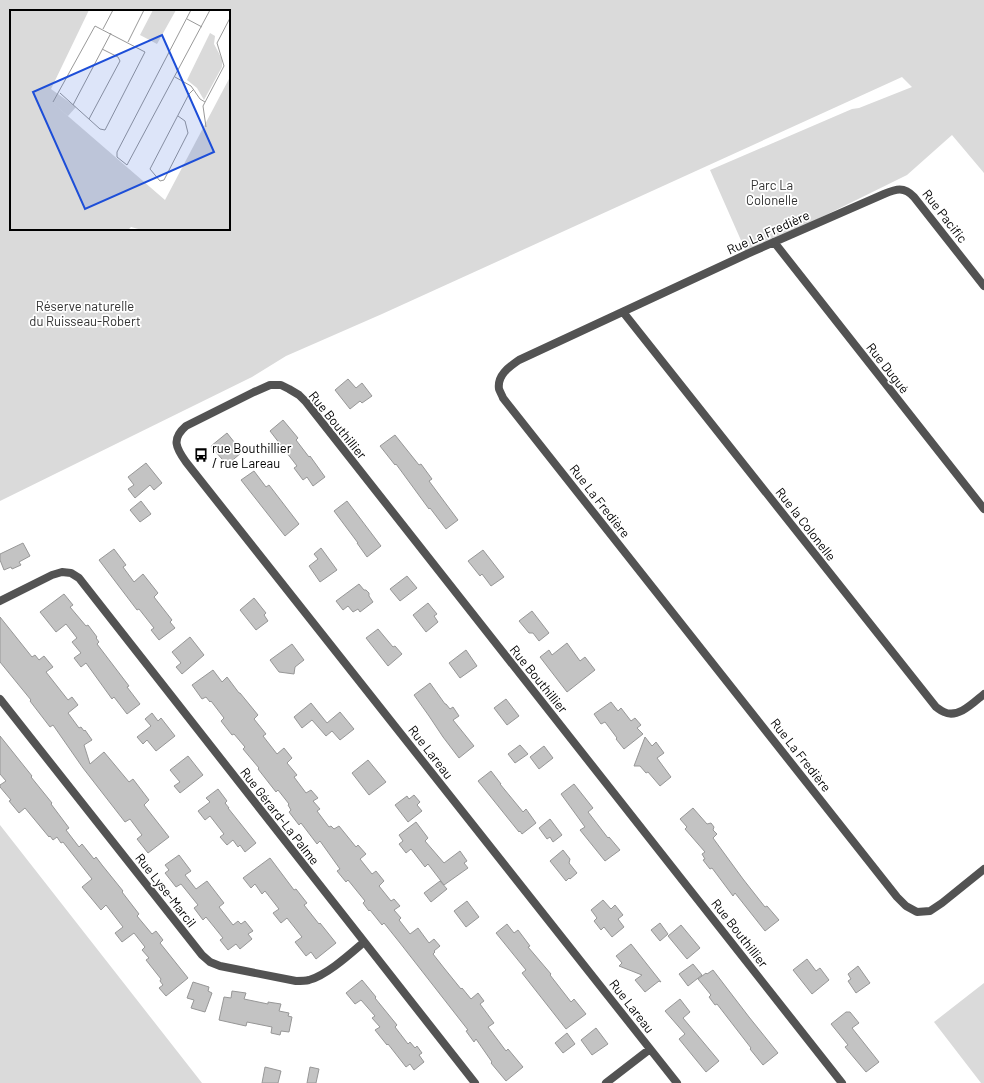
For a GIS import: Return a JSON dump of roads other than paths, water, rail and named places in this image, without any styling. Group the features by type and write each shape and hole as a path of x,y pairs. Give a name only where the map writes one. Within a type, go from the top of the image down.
{"street":[{"name":"Rue Pacific","path":"896,190 903,189 911,193 984,286"},
{"name":"Rue La Fredière","path":"896,190 747,254 519,360 508,367 501,377 499,388 503,398 906,906 917,912 930,911 984,869"},
{"name":"Rue Dugué","path":"774,242 984,509"},
{"name":"Rue la Colonelle","path":"623,312 936,707 946,713 956,713 965,709 984,694"},
{"name":"Rue Bouthillier","path":"179,432 186,426 270,385 281,385 299,395 842,1083"},
{"name":"Rue Lareau","path":"179,432 177,440 178,452 677,1083"},
{"name":"Rue Gérard-La Palme","path":"0,601 62,572 71,573 79,578 475,1083"},
{"name":"Rue Lyse-Marcil","path":"0,699 202,955 210,962 220,966 296,981 309,980 320,976 334,967 364,942"},
{"path":"606,1083 650,1049"}],"place":[{"name":"rue Bouthillier / rue Lareau","path":"201,455"}],"park label":[{"name":"Parc La Colonelle","path":"772,192"},
{"name":"Réserve naturelle du Ruisseau-Robert","path":"85,314"}]}
